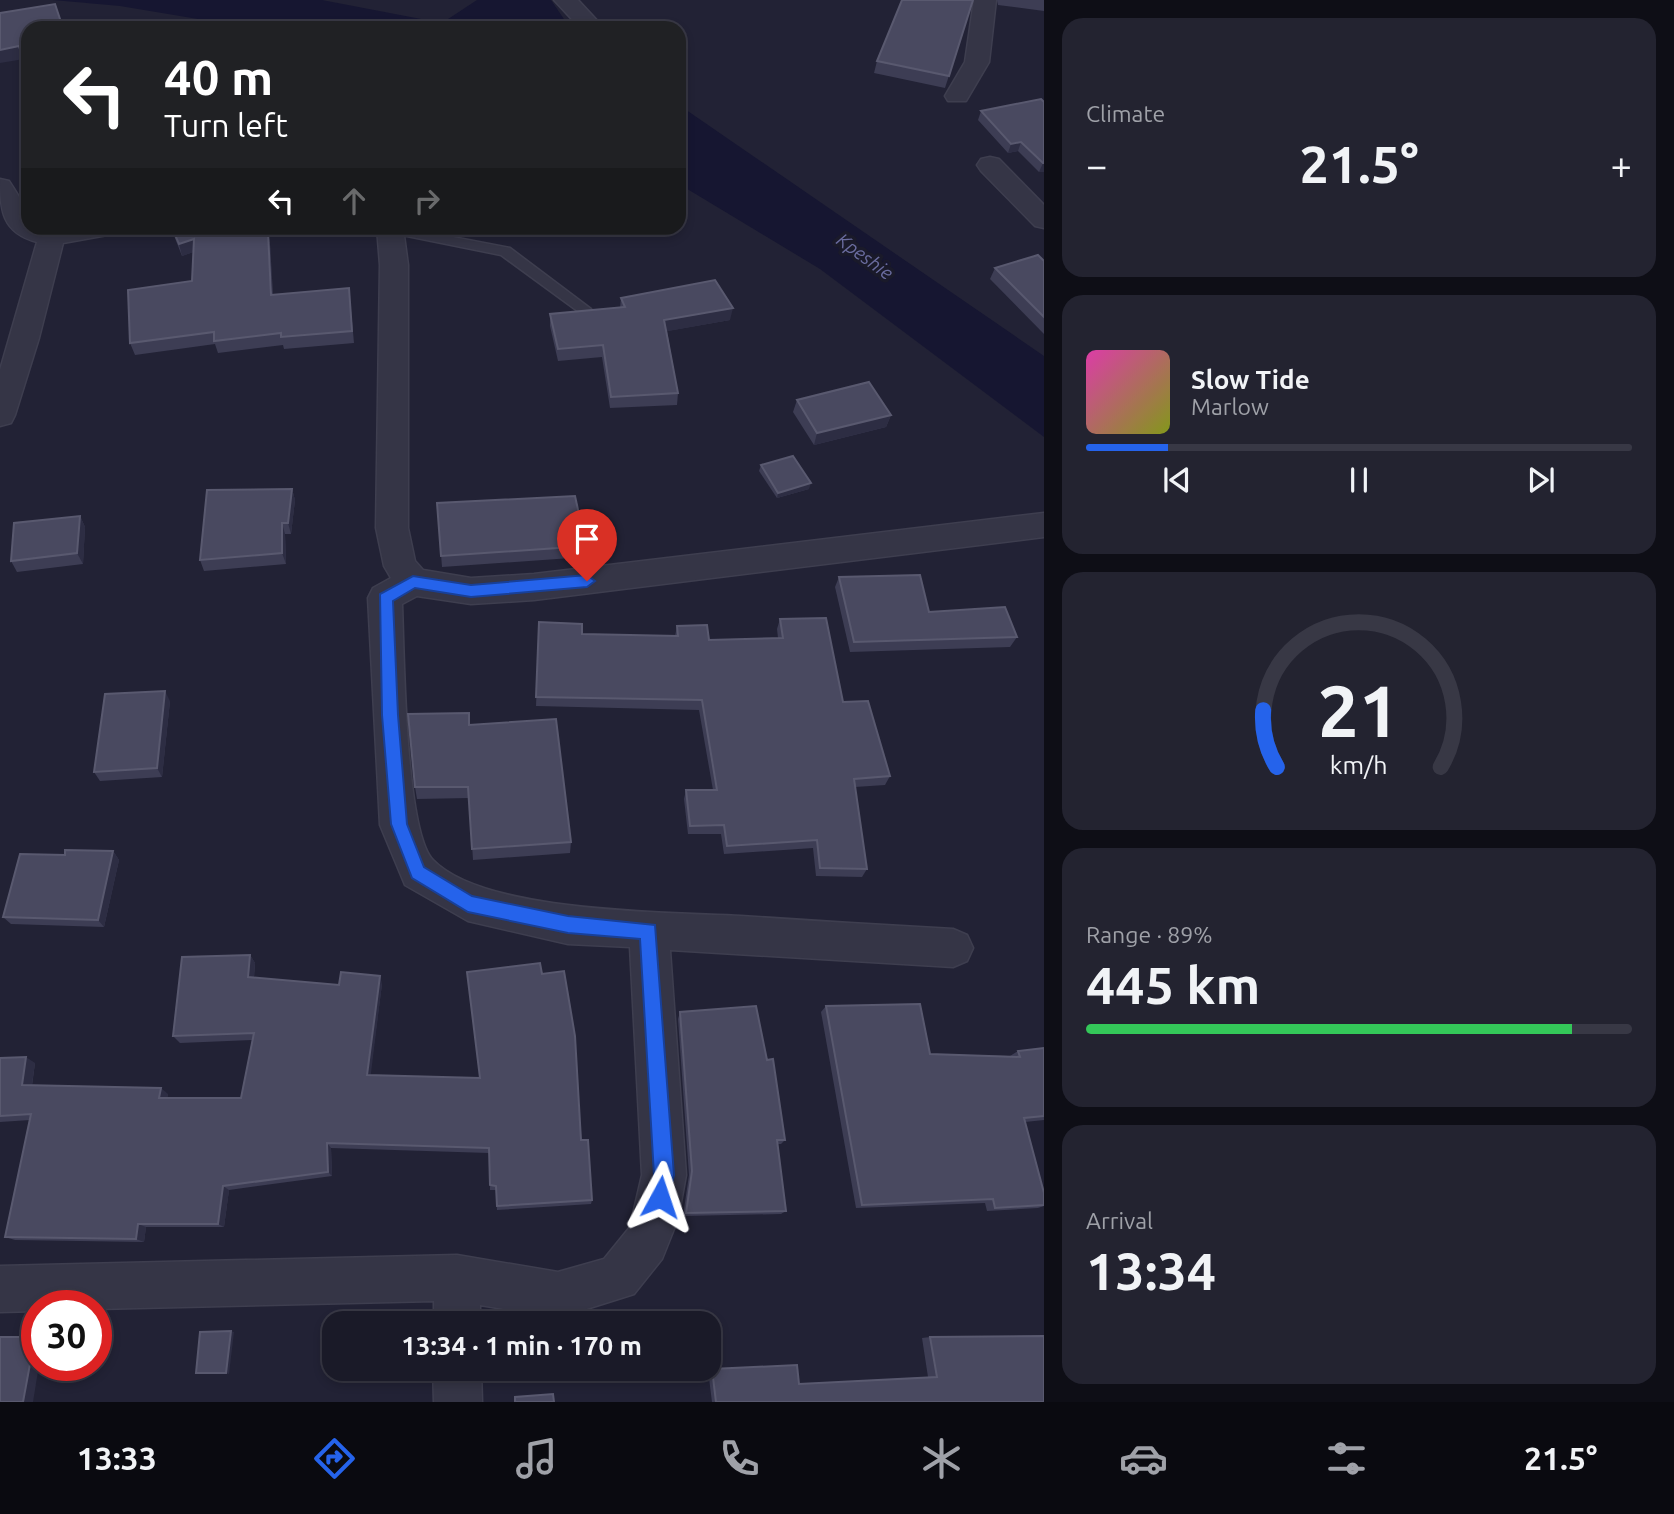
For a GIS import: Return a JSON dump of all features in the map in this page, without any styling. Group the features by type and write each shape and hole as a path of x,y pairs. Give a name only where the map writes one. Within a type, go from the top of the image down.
{"street":[{"path":"565,0 586,21"},
{"path":"957,96 977,62 985,0"},
{"path":"990,165 1044,220"},
{"path":"0,187 21,220"},
{"path":"0,415 26,338 52,235"},
{"path":"391,235 392,528 400,566 413,582"},
{"path":"953,948 649,932 568,925 468,903 418,872 399,824 390,715 385,598 413,582 471,591 534,587 1044,525"},
{"path":"0,1289 457,1278 558,1295 618,1278 646,1243 656,1219 664,1175 649,932"},
{"path":"457,1278 457,1311"},
{"path":"457,1381 458,1402"}],"lane":[{"path":"426,235 505,251 584,309"}],"water":[{"path":"53,0 322,0 432,21 210,21 120,6"},
{"path":"477,0 551,0 565,21 445,21"},
{"name":"Kpeshie","path":"686,110 1044,356 1044,437 820,269 686,188"}],"building":[{"path":"902,0 973,0 949,76 877,61"},
{"path":"55,4 61,21 21,21 21,53 19,46 0,50 0,13"},
{"path":"1041,99 1044,102 1044,163 1021,142 1011,144 981,111"},
{"path":"175,235 268,235 271,295 349,288 352,331 281,337 281,333 214,341 214,332 130,343 128,290 192,281 194,239 179,244"},
{"path":"1038,255 1044,261 1044,317 995,268"},
{"path":"715,280 733,308 664,320 678,393 611,397 603,345 558,349 550,314 625,307 621,298"},
{"path":"869,382 891,415 817,433 797,400"},
{"path":"793,456 811,483 778,493 761,465"},
{"path":"292,489 288,523 282,523 282,553 200,560 207,490"},
{"path":"575,496 586,546 441,556 437,503"},
{"path":"80,516 77,553 11,561 14,523"},
{"path":"920,575 929,612 1005,607 1017,637 854,642 839,577"},
{"path":"826,618 843,702 868,701 890,776 854,779 867,869 820,868 817,840 727,846 724,825 690,826 686,790 717,790 702,700 536,697 539,622 582,624 582,634 678,636 677,626 707,625 709,640 783,638 780,619"},
{"path":"165,691 157,768 94,772 105,694"},
{"path":"469,713 469,725 556,719 571,842 472,849 468,787 415,787 408,714"},
{"path":"65,850 113,851 98,920 3,917 20,854 65,855"},
{"path":"250,955 248,977 339,985 341,972 380,976 367,1075 480,1078 467,972 540,963 542,974 564,971 575,1036 581,1140 588,1140 592,1200 497,1206 496,1186 490,1185 489,1148 327,1143 328,1172 223,1186 218,1224 138,1224 136,1239 5,1237 31,1114 0,1116 0,1058 26,1057 22,1085 161,1088 159,1098 241,1098 254,1033 173,1036 182,957"},
{"path":"920,1004 930,1054 1020,1057 1018,1051 1044,1048 1044,1116 1024,1118 1044,1193 1044,1205 995,1208 993,1199 862,1205 826,1006"},
{"path":"756,1006 767,1060 773,1059 785,1140 777,1140 786,1211 686,1213 692,1171 680,1012"},
{"path":"231,1331 226,1373 196,1373 200,1332"},
{"path":"1044,1336 1044,1402 716,1402 713,1381 721,1381 721,1369 797,1365 799,1384 937,1377 930,1337"},
{"path":"0,1337 21,1337 21,1381 27,1381 23,1402 0,1402"},
{"path":"553,1394 554,1402 515,1402 515,1397"}],"route":[{"path":"587,581 471,591 413,582 385,598 390,715 399,824 418,872 468,903 568,925 649,932 664,1175 660,1197"}]}
